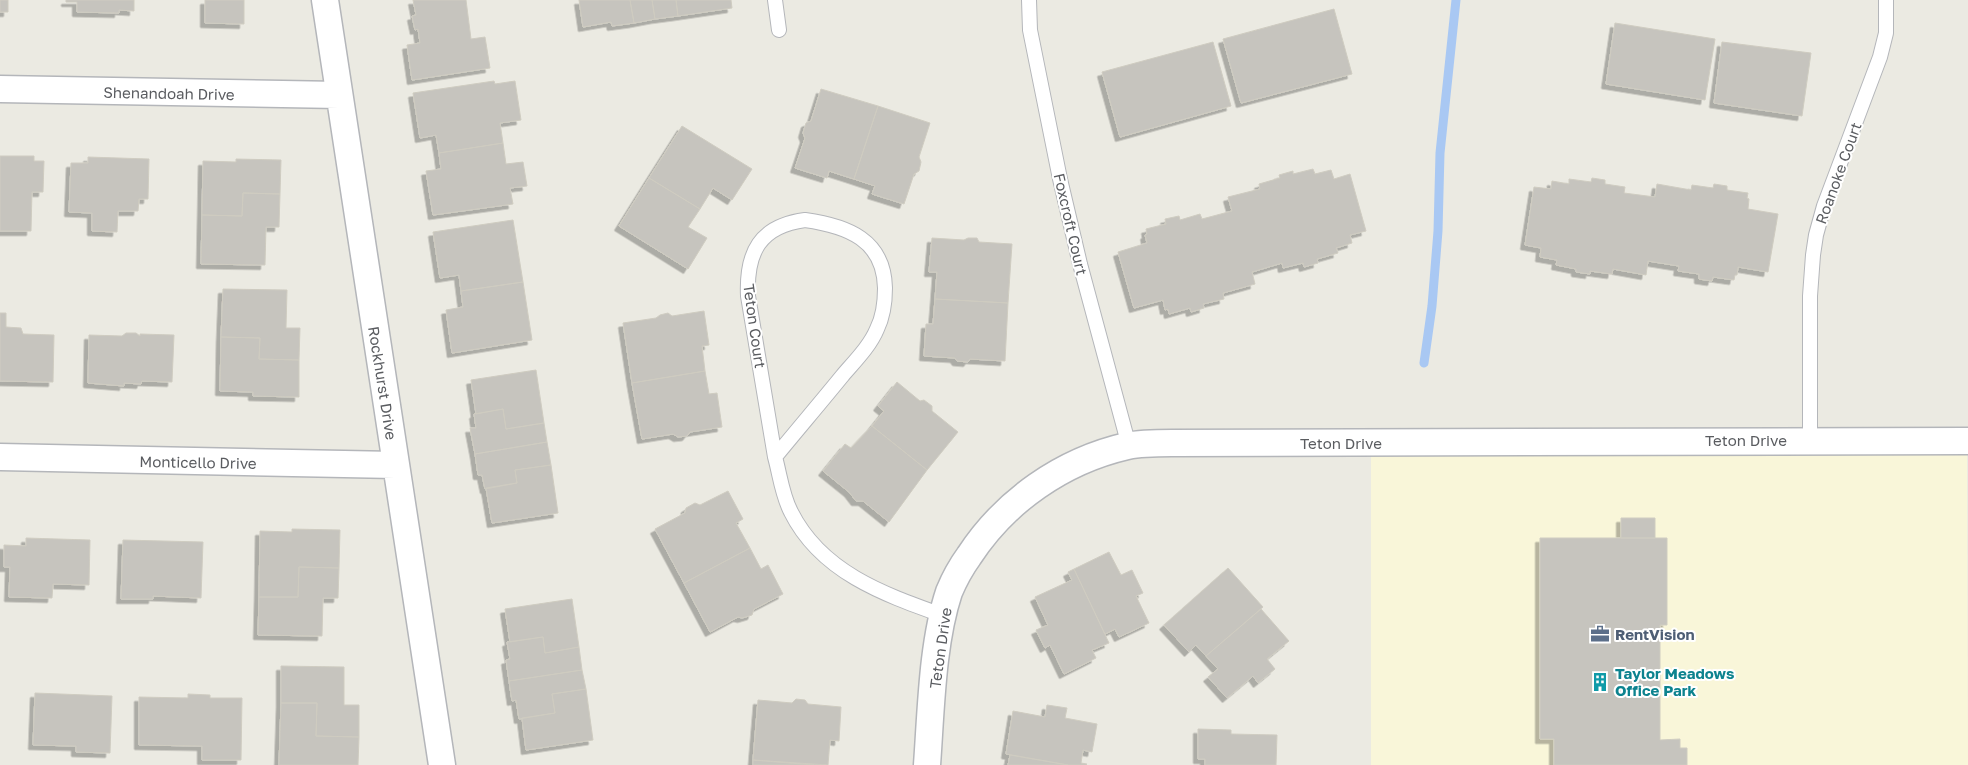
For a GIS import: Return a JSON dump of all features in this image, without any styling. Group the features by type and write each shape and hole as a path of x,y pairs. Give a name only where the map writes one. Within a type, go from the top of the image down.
{"street":[{"name":"Rockhurst Drive","path":"324,0 442,765"},
{"name":"Shenandoah Drive","path":"0,89 339,95"},
{"name":"Teton Drive","path":"926,765 942,615 961,567 983,535 1008,508 1038,484 1079,462 1129,446 1172,443 1968,440"},
{"name":"Monticello Drive","path":"0,457 396,465"}],"lane":[{"path":"775,0 779,30"},
{"name":"Foxcroft Court","path":"1029,0 1030,30 1060,179 1080,264 1129,446"},
{"name":"Roanoke Court","path":"1810,440 1810,296 1815,241 1824,206 1878,64 1886,33 1886,0"},
{"name":"Teton Court","path":"775,457 864,350 877,329 884,307 884,274 876,252 861,237 823,222 805,220 791,222 774,228 760,241 750,259 747,279 748,296 775,457 784,496 791,512 812,545 828,560 861,582 942,615"}],"shaded area":[{"name":"Taylor Meadows Office Park","path":"1967,441 1968,765 1371,765 1371,443"}],"building":[{"path":"0,0 8,0 8,12 0,12"},
{"path":"66,0 134,0 134,11 119,10 119,13 77,12 77,2 66,2"},
{"path":"205,0 244,0 244,24 205,23"},
{"path":"413,0 466,0 471,39 485,37 490,68 412,80 407,45 420,43 418,29 415,30 412,16 416,15"},
{"path":"579,0 630,0 634,23 612,26 611,22 583,27"},
{"path":"630,0 652,0 655,19 634,23"},
{"path":"652,0 676,0 678,16 655,19"},
{"path":"676,0 731,0 732,8 678,16"},
{"path":"1334,9 1352,74 1241,103 1223,39"},
{"path":"1615,23 1715,39 1705,100 1606,84"},
{"path":"1213,42 1231,106 1120,137 1102,72"},
{"path":"1722,42 1811,53 1802,116 1714,103"},
{"path":"494,81 495,84 515,81 521,120 500,123 503,143 439,153 436,135 420,138 413,93"},
{"path":"821,89 878,106 854,179 829,171 827,178 795,168 805,138 803,133 806,123 811,121"},
{"path":"878,106 930,123 919,157 921,162 919,171 914,174 904,204 872,194 875,186 854,179"},
{"path":"682,126 752,169 732,200 713,188 700,209 649,178"},
{"path":"503,143 506,164 523,162 527,186 510,188 513,204 433,215 426,171 441,169 439,153"},
{"path":"0,156 34,156 34,161 44,161 43,192 32,192 31,231 0,231"},
{"path":"88,157 149,159 148,199 139,199 138,211 118,211 117,232 92,231 92,213 69,212 71,163 88,163"},
{"path":"236,159 281,160 280,194 243,193 242,216 202,215 203,161 236,162"},
{"path":"1313,169 1315,174 1331,170 1334,179 1350,174 1366,231 1350,235 1352,243 1336,248 1338,253 1317,259 1318,263 1304,267 1303,263 1283,268 1282,263 1252,272 1255,284 1223,293 1224,299 1203,304 1204,308 1191,312 1190,308 1169,314 1168,309 1165,310 1163,300 1134,308 1118,252 1147,243 1146,229 1166,224 1165,219 1179,216 1180,220 1200,214 1202,219 1232,211 1228,197 1260,189 1259,184 1280,178 1279,175 1293,171 1293,174"},
{"path":"649,178 700,209 688,227 707,238 688,269 619,226"},
{"path":"1592,178 1605,180 1605,184 1625,187 1624,193 1655,197 1657,184 1691,190 1692,185 1713,188 1714,184 1727,186 1727,190 1748,193 1748,209 1778,214 1768,272 1738,267 1734,280 1713,277 1712,281 1699,279 1699,274 1678,271 1679,266 1648,261 1646,275 1613,269 1612,274 1590,271 1590,274 1576,272 1576,269 1556,265 1557,260 1540,257 1541,248 1525,245 1534,187 1551,189 1552,181 1569,184 1569,179 1591,182"},
{"path":"243,193 280,194 279,227 266,227 265,265 201,264 202,215 242,216"},
{"path":"513,220 523,282 461,291 459,275 440,278 433,232"},
{"path":"932,238 964,240 977,238 979,242 1012,244 1008,303 935,299 937,272 929,272"},
{"path":"523,282 532,340 452,353 446,310 463,307 461,291"},
{"path":"223,289 287,290 286,328 300,328 299,360 259,359 260,338 221,337"},
{"path":"935,299 1008,303 1005,361 970,359 968,362 957,361 955,358 924,356 926,324 933,324"},
{"path":"704,311 709,345 702,346 705,371 632,383 623,323 656,318 668,313 672,316"},
{"path":"0,313 6,313 6,327 21,328 23,334 54,335 53,382 0,381"},
{"path":"126,333 136,333 140,336 140,334 174,335 172,382 142,381 141,384 124,383 124,386 88,383 89,335 122,336"},
{"path":"221,337 260,338 259,359 299,360 299,397 253,396 253,392 220,391"},
{"path":"536,370 544,423 506,429 503,409 476,414 471,380"},
{"path":"705,371 709,394 717,393 722,427 690,432 687,436 678,437 673,434 642,439 632,383"},
{"path":"897,382 920,401 924,400 932,406 932,411 958,432 927,470 872,426 884,411 878,406"},
{"path":"503,409 506,429 544,423 547,442 475,454 470,428 476,428 474,414"},
{"path":"872,426 927,470 889,522 863,501 856,501 849,492 823,471 845,444 851,448"},
{"path":"547,442 551,465 515,470 517,483 485,489 482,475 478,475 475,454"},
{"path":"551,465 558,513 492,523 486,488 517,483 515,470"},
{"path":"728,491 743,519 736,523 750,548 684,583 655,529 685,513 686,508 695,503 700,505"},
{"path":"1621,518 1655,518 1655,538 1621,538"},
{"path":"292,529 340,530 339,568 299,567 298,597 259,597 260,531 292,532"},
{"path":"26,538 90,540 89,585 53,584 52,598 9,597 10,567 4,567 4,545 26,546"},
{"name":"Taylor Meadows Office Park","path":"1540,538 1667,538 1667,625 1660,625 1660,740 1680,739 1680,748 1687,748 1687,765 1554,765 1554,739 1540,739"},
{"path":"123,540 203,542 201,598 153,596 153,599 121,599"},
{"path":"750,548 761,569 768,565 783,594 754,609 752,615 742,618 738,617 710,632 684,583"},
{"path":"1109,552 1121,575 1132,570 1143,593 1136,596 1149,623 1119,637 1115,629 1105,634 1074,569"},
{"path":"299,567 339,568 338,598 323,598 322,636 258,635 259,597 298,597"},
{"path":"1228,568 1263,607 1206,656 1196,645 1189,652 1164,625"},
{"path":"1074,569 1109,643 1092,650 1096,658 1064,674 1050,645 1045,648 1036,630 1048,625 1035,597 1072,580 1068,572"},
{"path":"572,599 579,647 545,653 543,637 510,642 505,609"},
{"path":"1261,609 1289,641 1267,659 1275,669 1258,683 1253,676 1227,698 1208,677 1218,669 1206,656"},
{"path":"543,637 545,653 579,647 582,670 509,681 506,660 510,659 507,642"},
{"path":"281,666 344,667 344,705 359,705 359,737 316,736 317,703 281,703"},
{"path":"582,670 586,689 552,694 555,713 519,719 516,700 512,701 509,681"},
{"path":"586,689 593,740 526,750 522,718 555,713 552,694"},
{"path":"35,693 112,696 110,753 76,752 76,746 33,745"},
{"path":"188,694 210,695 210,698 242,698 241,760 202,760 202,746 139,745 139,697 188,698"},
{"path":"796,699 805,700 808,704 841,707 839,741 830,740 828,765 753,760 758,700 792,703"},
{"path":"281,703 317,703 316,736 359,737 358,765 279,765"},
{"path":"1047,705 1067,708 1065,718 1097,724 1092,752 1083,750 1081,763 1086,765 1068,765 1006,754 1013,711 1045,717"},
{"path":"1198,729 1231,730 1231,734 1277,735 1276,765 1205,765 1205,759 1198,759"},
{"path":"1010,755 1068,765 1008,765"},
{"path":"753,760 814,765 753,765"}],"waterway":[{"path":"1424,363 1432,306 1438,231 1440,153 1456,0"}],"place":[{"name":"RentVision","path":"1600,634"},
{"name":"Taylor Meadows Office Park","path":"1600,682"}]}
